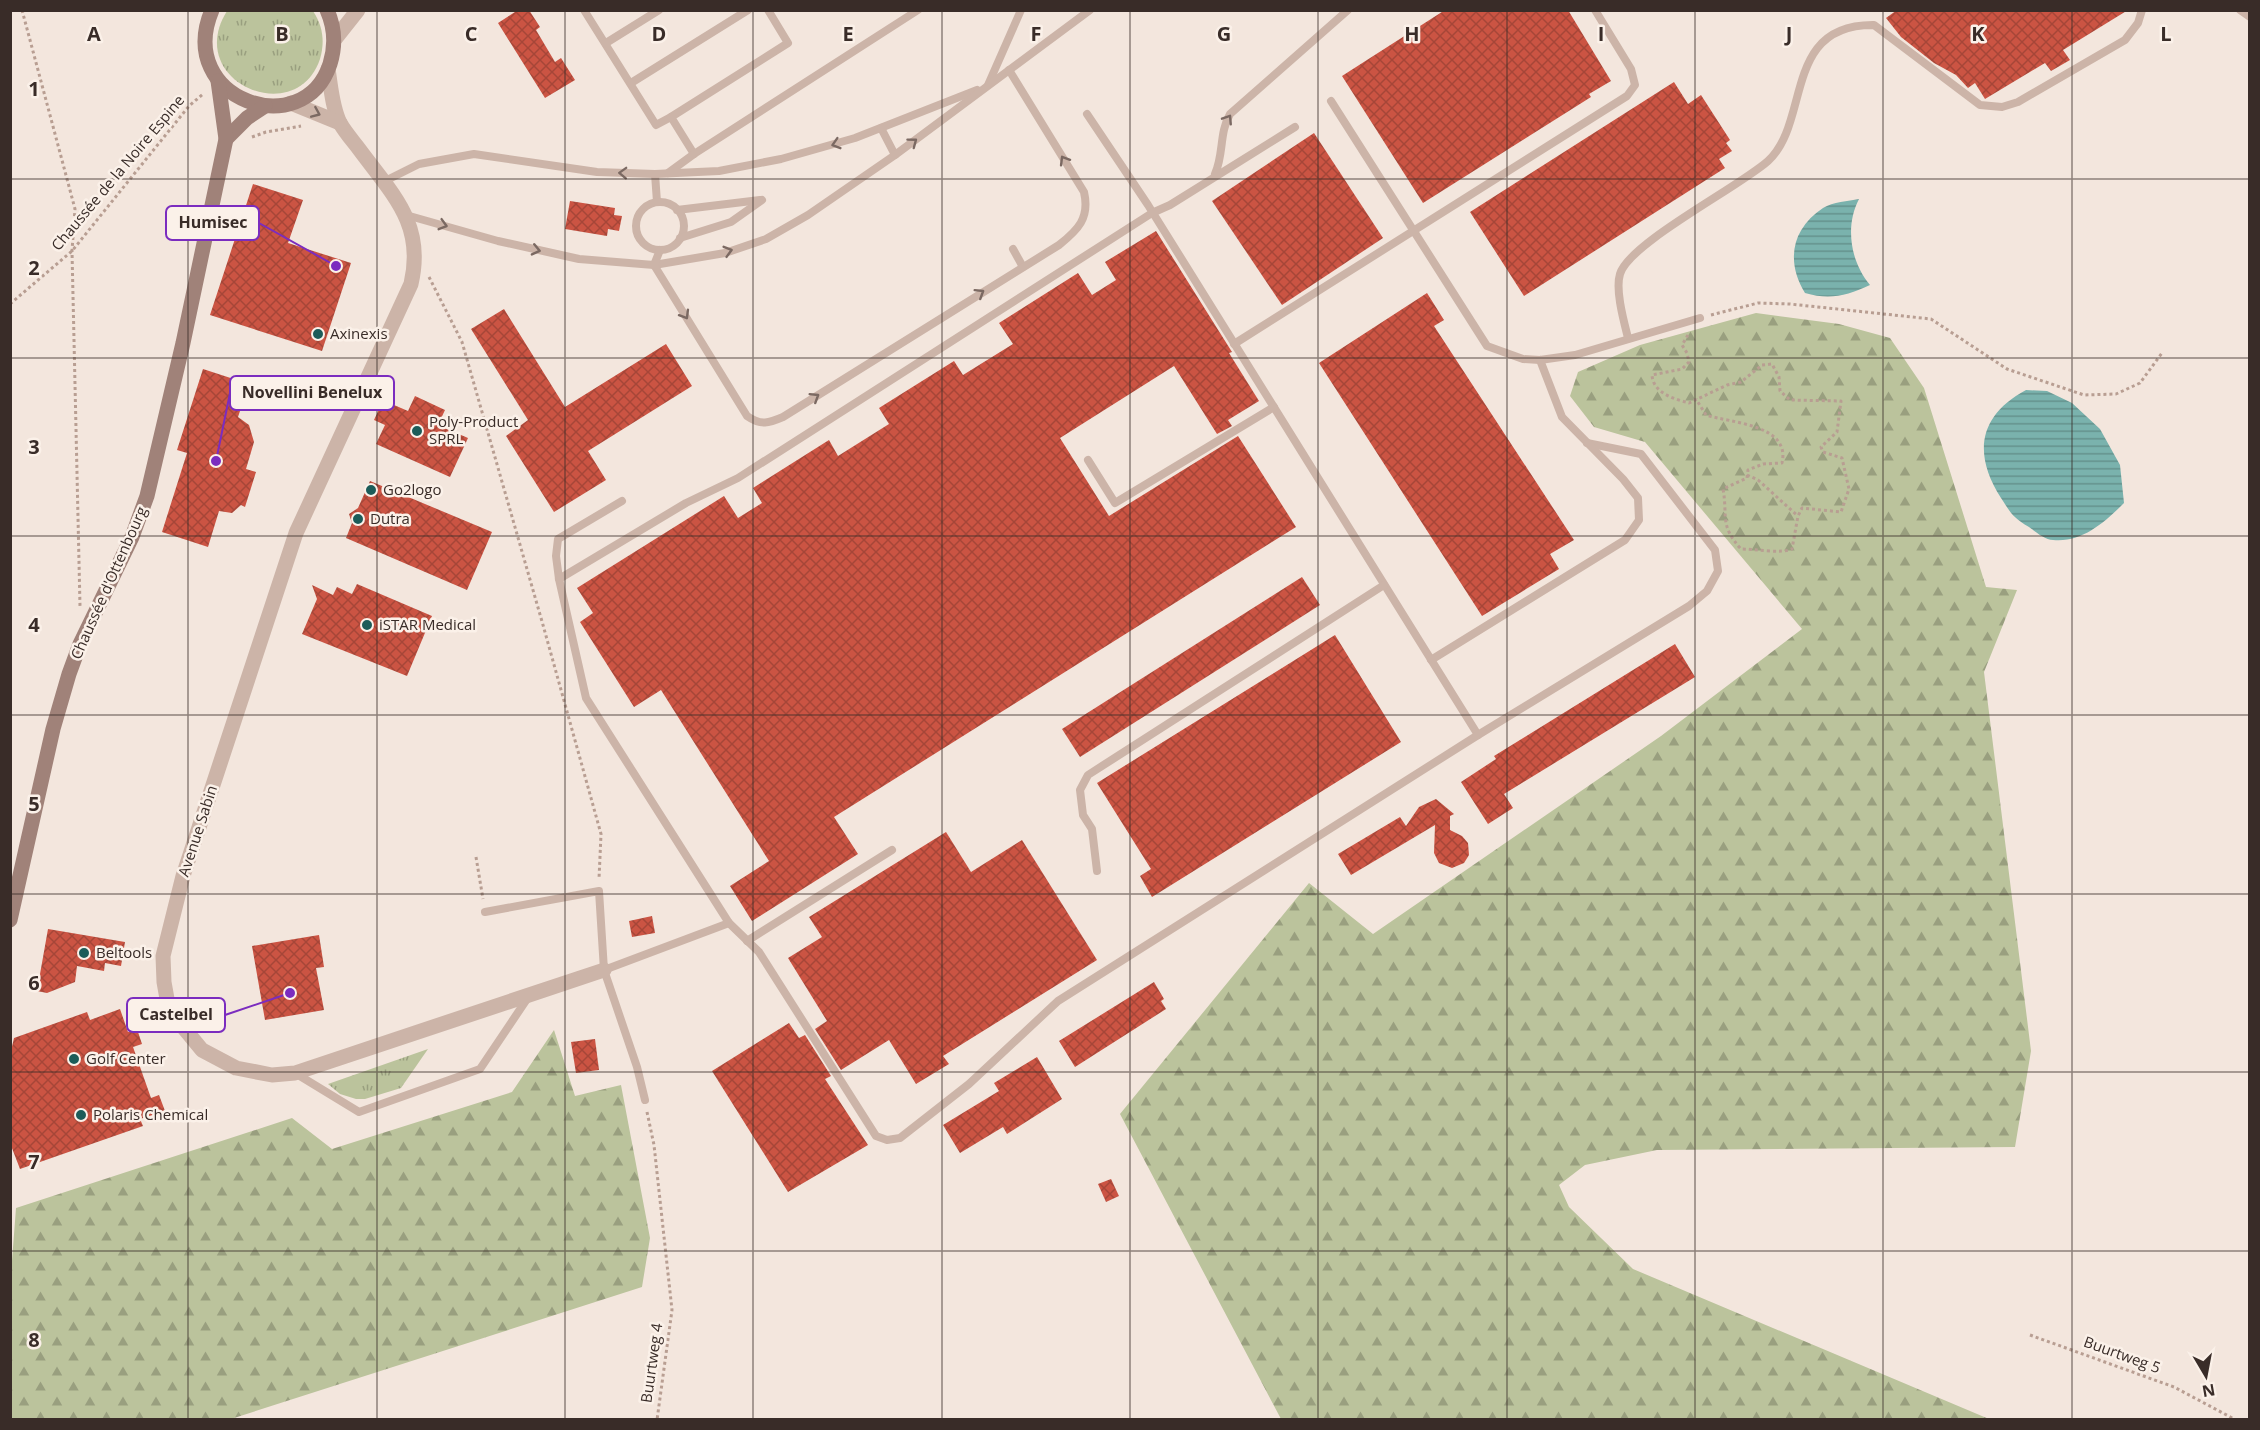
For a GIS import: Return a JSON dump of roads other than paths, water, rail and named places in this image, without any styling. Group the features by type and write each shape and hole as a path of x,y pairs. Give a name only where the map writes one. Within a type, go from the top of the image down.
{"street":[{"name":"Chaussée d'Ottenbourg","path":"10,920 53,729 69,674 80,644 132,537 147,496 183,343 226,139 218,81 205,54 204,38 212,10"},
{"path":"327,10 335,39"},
{"path":"340,123 328,69 335,39 358,10"},
{"path":"291,103 306,95 328,69"},
{"name":"Chaussée d'Ottenbourg","path":"218,81 238,99 265,106 291,103"},
{"path":"291,103 340,123"},
{"path":"226,139 247,118 265,106"},
{"name":"Avenue Sabin","path":"340,123 406,215 414,237 417,261 411,284 296,533 183,876 163,957 164,982 170,1010 202,1050 236,1068 272,1075 295,1073 604,970"}],"lane":[{"path":"584,10 656,125 788,43 768,10"},
{"path":"606,43 659,10"},
{"path":"631,83 748,10"},
{"path":"668,173 918,10"},
{"path":"383,182 419,164 474,154 597,171 655,174 719,171 781,159 881,128 988,85 1021,10"},
{"path":"406,215 498,241 568,257 654,265 725,253 766,239 808,215 895,155 1090,10"},
{"path":"1215,174 1222,159 1223,127 1230,114 1348,10"},
{"path":"1234,344 1627,96 1635,85 1631,69 1594,10"},
{"path":"1628,338 1621,302 1620,274 1639,248 1770,160 1785,135 1805,67 1825,40 1854,24 1874,25 1980,105 2002,107 2018,102 2125,40 2138,23 2142,10"},
{"path":"2240,10 2250,17"},
{"path":"654,265 747,416 757,423 768,423 783,417 1076,232 1085,218 1087,205 1084,192 1009,70"},
{"path":"1331,101 1487,346 1523,360 1540,360 1575,355 1700,318"},
{"path":"1087,114 1152,213 1478,735"},
{"path":"671,117 694,154"},
{"path":"881,128 895,155"},
{"path":"560,579 686,503 738,478 1152,213 1170,205 1215,174 1295,128"},
{"path":"655,174 657,202"},
{"path":"677,210 762,200 731,222 680,238 668,248 660,250 645,244 636,231 639,214 643,208 657,202 672,205 684,223 680,238"},
{"path":"1013,249 1023,267"},
{"path":"654,265 660,250"},
{"path":"1431,660 1625,540 1639,520 1638,498 1623,478 1562,417 1540,360"},
{"path":"1088,460 1115,503 1274,407"},
{"path":"622,501 558,539 556,556 560,579 586,698 729,923 759,952 876,1136 887,1140 900,1138 969,1084 1058,1000 1478,735 1689,606 1707,591 1718,571 1715,550 1641,454 1587,443"},
{"path":"1097,871 1092,829 1083,815 1080,790 1088,775 1384,585"},
{"path":"747,941 892,850"},
{"path":"485,912 599,891 604,970 637,1067 645,1100"},
{"path":"604,970 729,923"},
{"path":"295,1073 359,1112 480,1069 530,995"}],"water":[{"path":"1859,199 1852,220 1852,243 1858,265 1870,285 1838,296 1805,293 1795,270 1794,258 1798,236 1812,216 1823,208"},
{"path":"2026,390 2047,391 2072,403 2100,429 2120,465 2124,503 2101,524 2083,535 2064,540 2050,540 2040,535 2010,511 1992,482 1986,466 1985,437 1998,412 2010,400"}],"place":[{"name":"Humisec","path":"336,266"},
{"name":"Axinexis","path":"318,334"},
{"name":"Poly-Product SPRL","path":"417,431"},
{"name":"Novellini Benelux","path":"216,461"},
{"name":"Go2logo","path":"371,490"},
{"name":"Dutra","path":"358,519"},
{"name":"iSTAR Medical","path":"367,625"},
{"name":"Beltools","path":"84,953"},
{"name":"Castelbel","path":"290,993"},
{"name":"Golf Center","path":"74,1059"},
{"name":"Polaris Chemical","path":"81,1115"}]}
